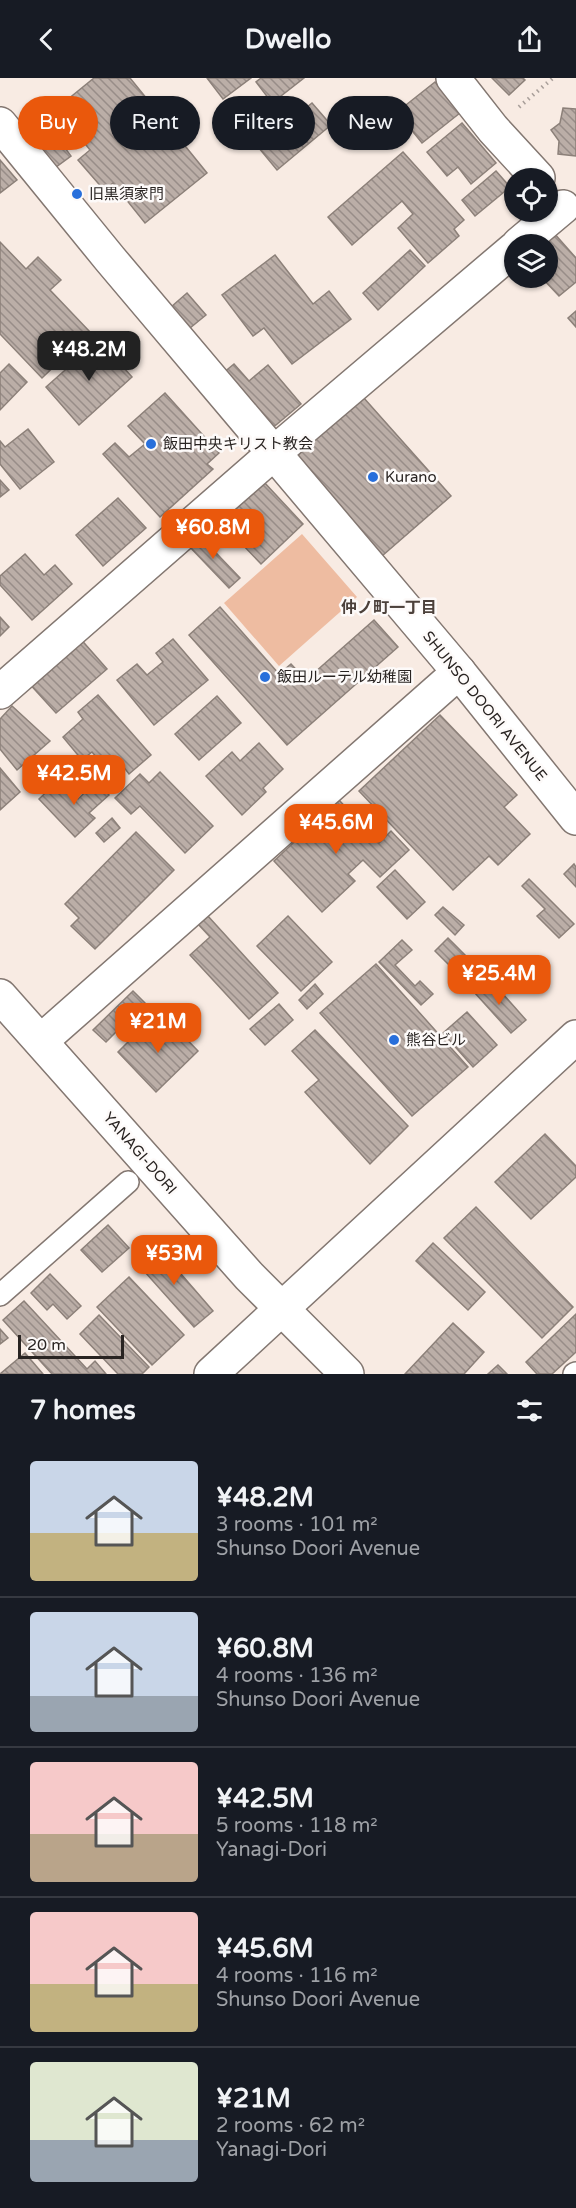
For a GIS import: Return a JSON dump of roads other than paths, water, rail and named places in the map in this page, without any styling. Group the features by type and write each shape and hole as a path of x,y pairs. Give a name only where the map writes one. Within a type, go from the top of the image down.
{"street":[{"path":"453,78 493,129 529,168"},
{"name":"SHUNSO DOORI AVENUE","path":"0,124 110,259 459,672 576,818"},
{"path":"530,234 562,206"},
{"path":"0,692 275,452 504,257"},
{"path":"41,1041 459,672"},
{"name":"YANAGI-DORI","path":"0,996 249,1276 347,1374"},
{"path":"211,1374 574,1043"}],"lane":[{"path":"0,1295 128,1182"}],"place":[{"name":"旧黒須家門","path":"77,194"},
{"name":"飯田中央キリスト教会","path":"151,444"},
{"name":"Kurano","path":"373,477"},
{"name":"飯田ルーテル幼稚園","path":"265,677"},
{"name":"熊谷ビル","path":"394,1040"}],"district":[{"name":"仲ノ町一丁目","path":"389,608"}]}
